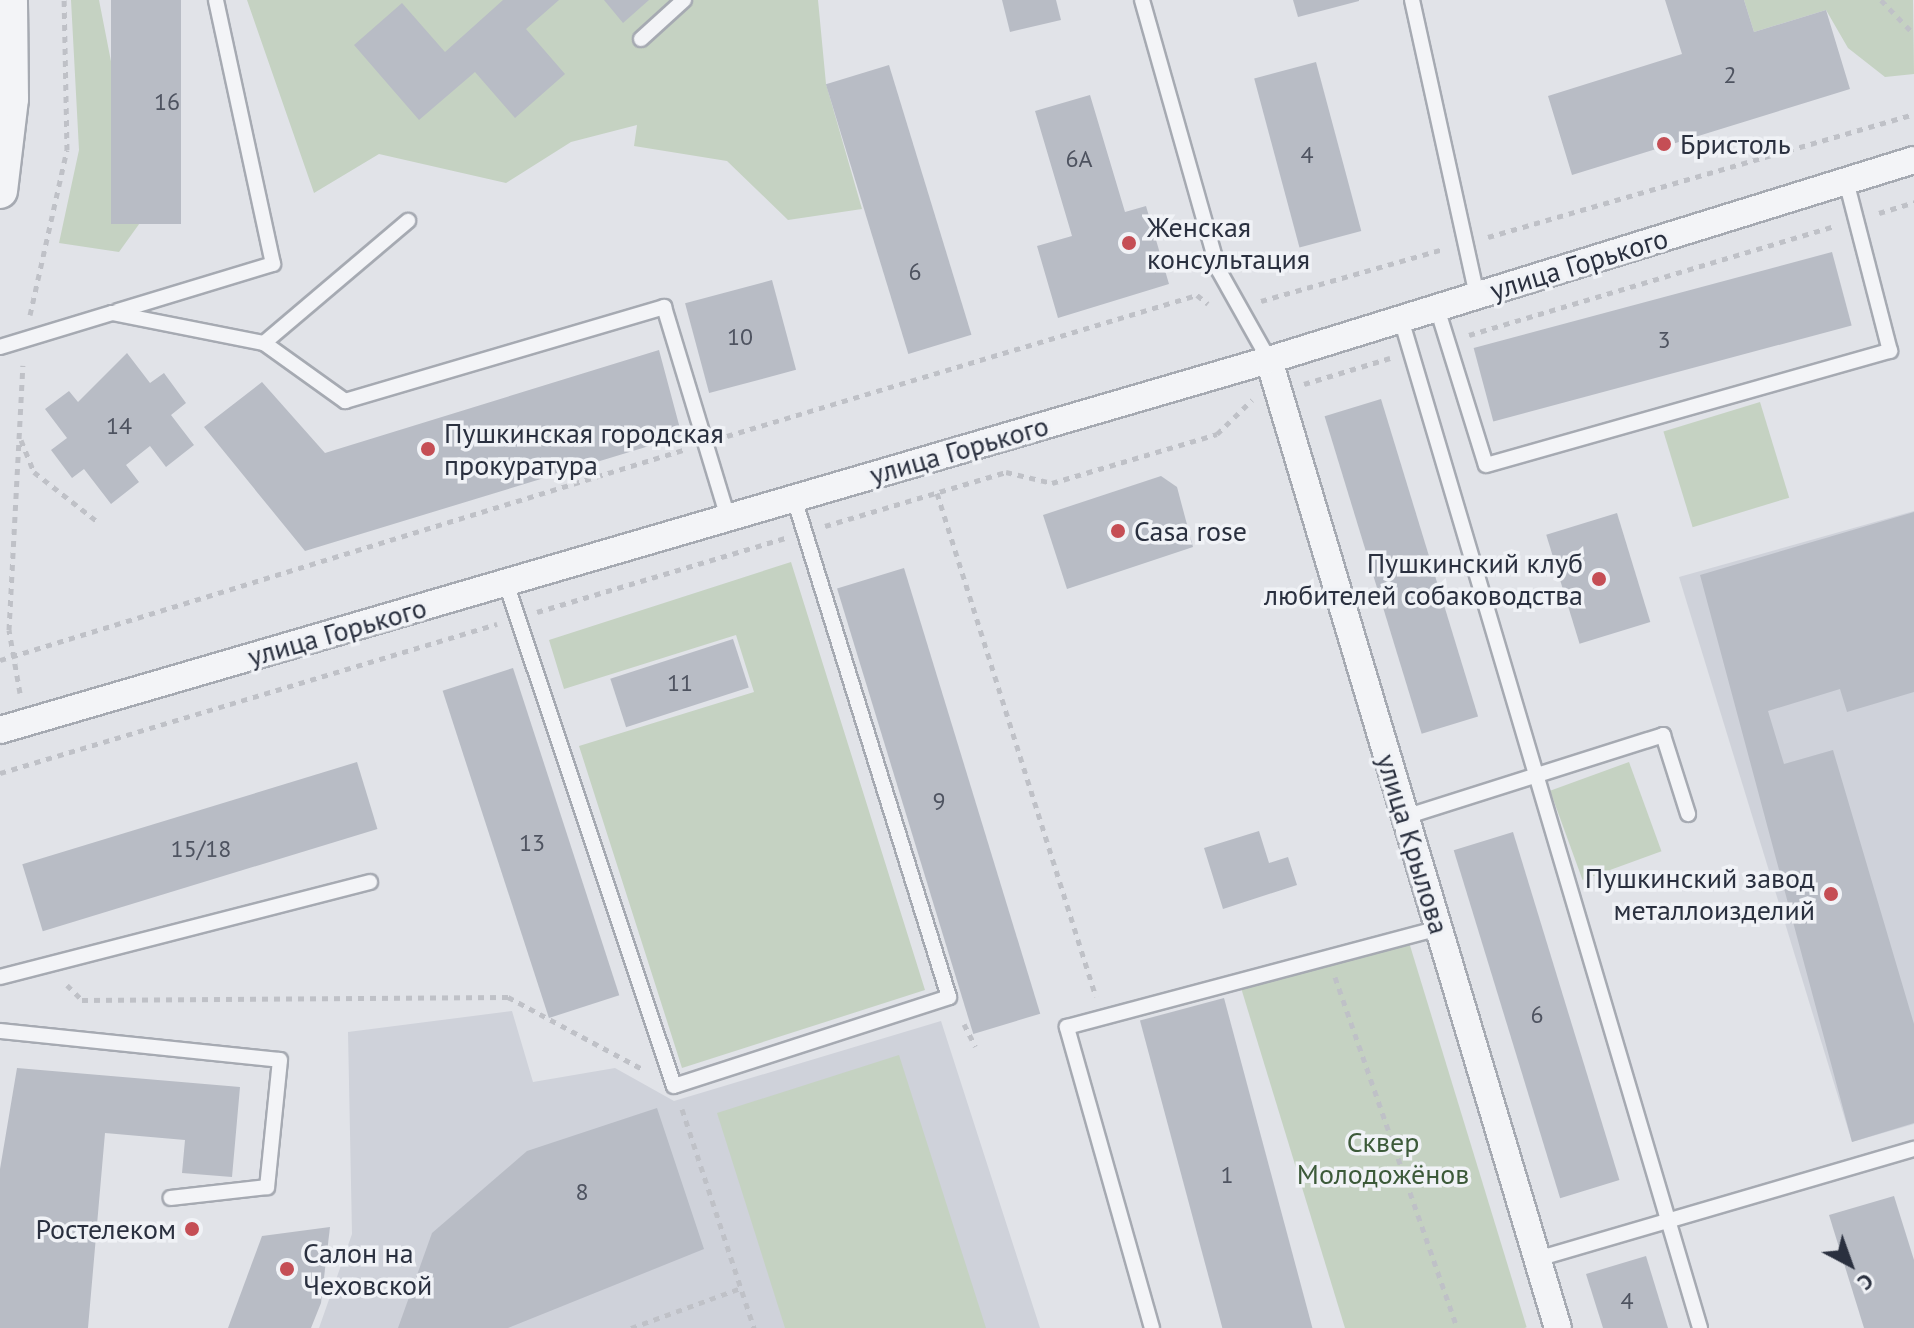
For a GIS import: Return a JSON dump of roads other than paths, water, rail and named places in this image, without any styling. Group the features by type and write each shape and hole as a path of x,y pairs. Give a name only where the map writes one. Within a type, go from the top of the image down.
{"street":[{"path":"0,191 11,99 10,0"},
{"name":"улица Горького","path":"0,730 1269,360 1914,160"},
{"name":"улица Крылова","path":"1269,360 1558,1328"}],"lane":[{"path":"0,347 273,264 216,0"},
{"path":"641,39 684,0"},
{"path":"1142,0 1218,269 1269,360"},
{"path":"1412,0 1477,295"},
{"path":"1437,308 1486,465 1890,351 1846,181"},
{"path":"264,343 408,221"},
{"path":"112,313 264,343 345,401 664,307 728,518"},
{"path":"1401,319 1666,1222 1700,1328"},
{"path":"506,583 674,1086 949,997 794,498"},
{"path":"1405,817 1663,735 1688,814"},
{"path":"0,977 370,882"},
{"path":"1152,1328 1067,1027 1326,953 1438,928"},
{"path":"0,1031 280,1060 267,1187 171,1198"},
{"path":"1537,1259 1914,1149"}],"place":[{"name":"Бристоль","path":"1664,144"},
{"name":"Женская консультация","path":"1129,243"},
{"name":"Пушкинская городская прокуратура","path":"428,449"},
{"name":"Casa rose","path":"1118,531"},
{"name":"Пушкинский клуб любителей собаководства","path":"1599,579"},
{"name":"Пушкинский завод металлоизделий","path":"1831,894"},
{"name":"Ростелеком","path":"192,1229"},
{"name":"Салон на Чеховской","path":"287,1269"}],"park label":[{"name":"Сквер Молодожёнов","path":"1383,1158"}]}
